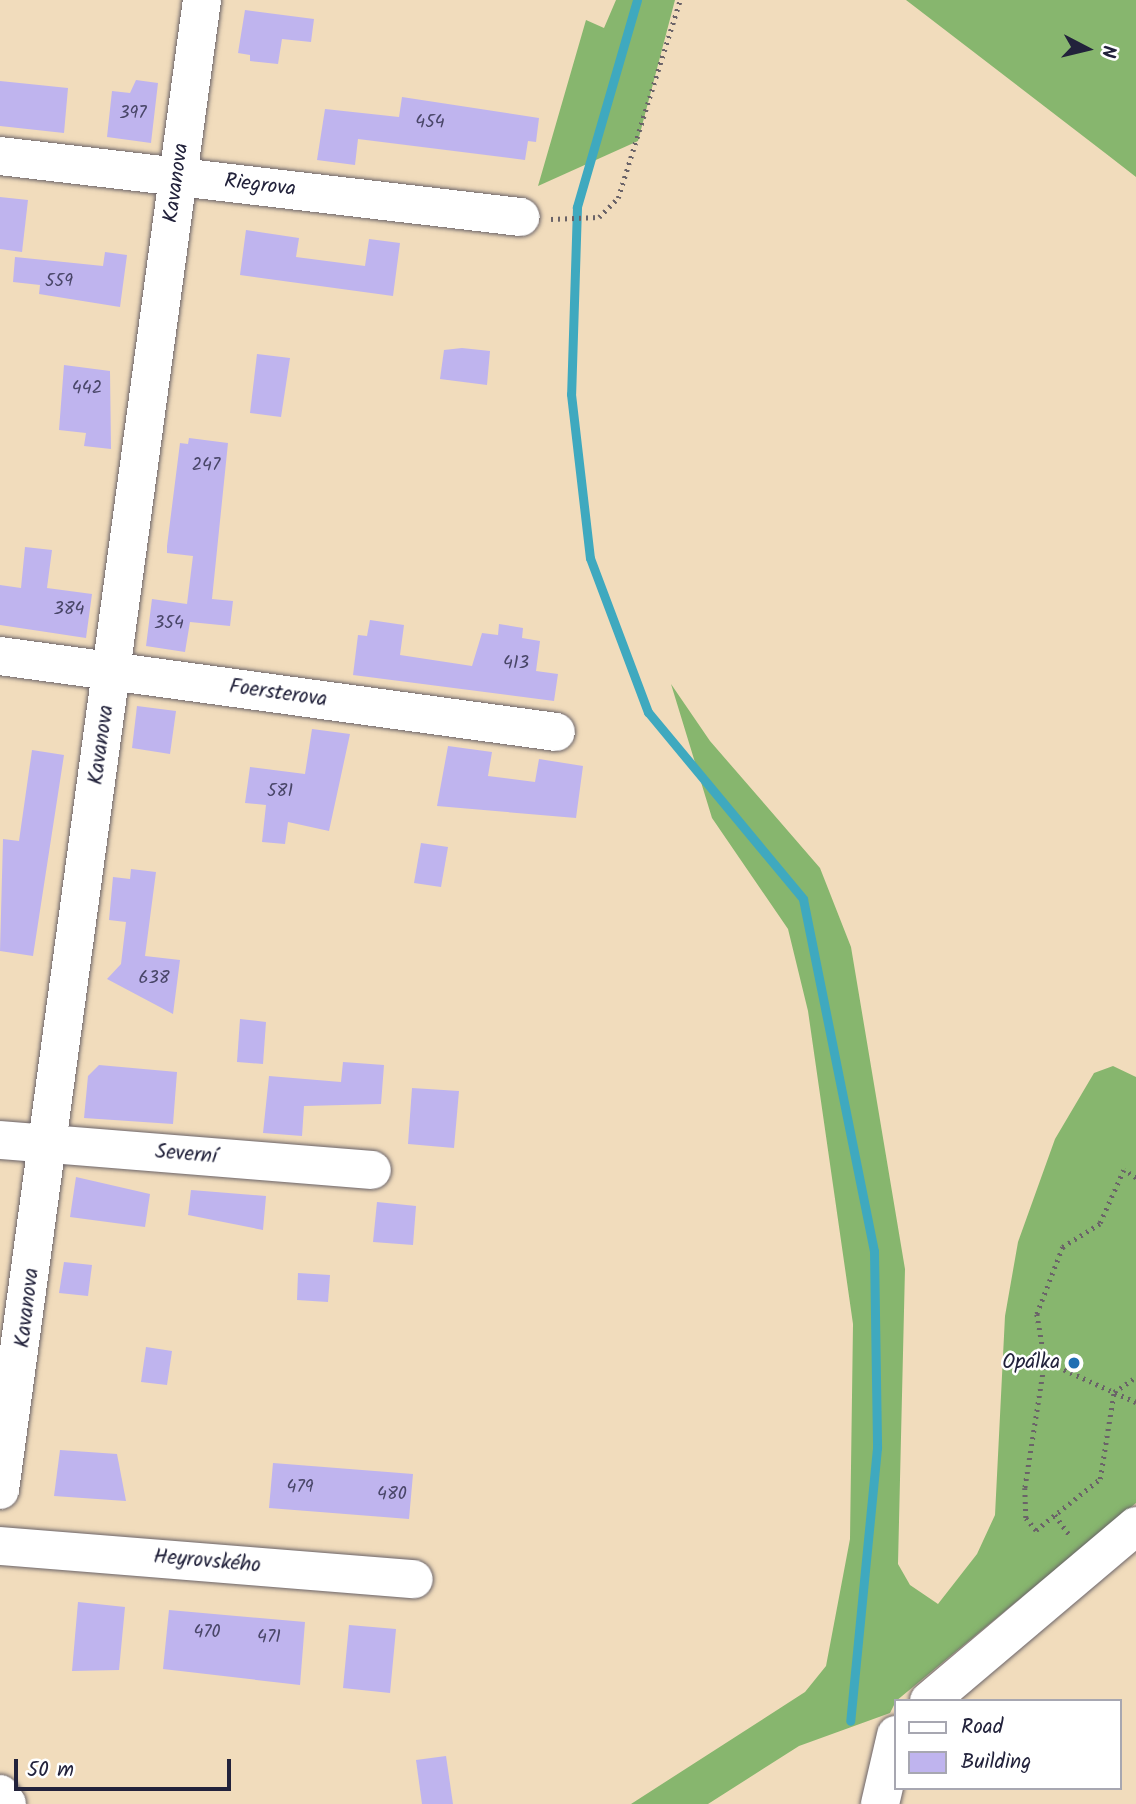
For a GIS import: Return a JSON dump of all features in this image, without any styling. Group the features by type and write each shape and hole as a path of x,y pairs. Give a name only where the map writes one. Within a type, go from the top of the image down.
{"street":[{"name":"Kavanova","path":"0,1490 202,0"},
{"name":"Riegrova","path":"0,156 520,217"},
{"name":"Foersterova","path":"0,656 556,732"},
{"name":"Severní","path":"0,1140 372,1170"},
{"path":"931,1699 1071,1536 1136,1526"},
{"name":"Heyrovského","path":"0,1546 414,1579"},
{"path":"880,1804 894,1744"},
{"path":"0,1794 7,1804"}],"path":[{"path":"557,219 596,217 618,198 680,0"},
{"path":"1136,1178 1124,1170 1100,1224 1063,1247 1037,1314 1045,1361 1026,1518 1036,1530 1071,1536 1100,1479 1114,1392 1136,1377"},
{"path":"1045,1361 1136,1402"}],"green space":[{"path":"616,0 675,0 638,141 538,186 586,20 604,28"},
{"path":"906,0 1136,0 1136,177 1109,156"},
{"path":"671,684 710,741 820,868 851,947 905,1269 898,1564 910,1585 938,1604 977,1554 995,1515 1005,1316 1018,1242 1055,1139 1094,1073 1113,1066 1136,1077 1136,1503 898,1699 894,1699 890,1713 799,1746 708,1804 631,1804 805,1692 826,1666 850,1539 853,1324 808,1011 788,929 712,818"}],"building":[{"path":"245,10 314,19 311,42 282,39 278,64 250,61 250,55 238,53"},
{"path":"136,80 158,83 151,143 107,137 112,91 130,93"},
{"path":"0,81 68,88 64,133 0,126"},
{"path":"402,97 539,118 536,142 528,141 525,160 358,139 355,165 317,160 325,109 399,117"},
{"path":"0,197 28,200 22,252 0,249"},
{"path":"246,230 299,238 296,257 365,266 369,239 400,243 393,296 240,275"},
{"path":"105,252 127,255 120,307 39,294 40,285 13,282 15,257 103,266"},
{"path":"462,348 490,351 487,385 440,379 444,350"},
{"path":"257,354 290,358 281,417 250,413"},
{"path":"64,365 110,371 111,449 84,446 86,433 59,430"},
{"path":"189,438 228,443 212,599 233,601 230,626 190,622 185,652 146,646 152,599 187,604 193,556 167,553 167,546 180,443 188,444"},
{"path":"25,547 52,550 47,588 92,594 86,638 0,625 0,585 21,588"},
{"path":"370,620 404,625 400,655 472,666 482,633 498,635 499,624 523,628 522,638 540,641 536,671 558,674 554,701 353,675 358,635 367,636"},
{"path":"137,706 176,711 170,754 132,748"},
{"path":"312,729 350,734 329,831 288,822 285,844 262,842 266,805 245,803 250,767 305,774"},
{"path":"448,746 492,752 488,776 535,782 539,759 583,766 576,818 437,806"},
{"path":"32,750 64,755 33,956 0,951 3,839 19,841"},
{"path":"421,843 448,847 441,887 414,883"},
{"path":"131,869 156,872 145,956 180,960 173,1014 107,979 121,964 126,922 109,920 113,877 130,879"},
{"path":"240,1019 266,1022 263,1064 237,1062"},
{"path":"343,1062 384,1065 381,1104 304,1106 302,1136 263,1133 269,1076 341,1082"},
{"path":"99,1065 177,1072 173,1124 84,1118 88,1076"},
{"path":"412,1088 459,1091 454,1148 408,1144"},
{"path":"76,1177 150,1194 145,1227 70,1217"},
{"path":"191,1190 266,1196 263,1230 188,1215"},
{"path":"377,1202 416,1206 413,1245 373,1242"},
{"path":"64,1262 92,1265 88,1296 59,1293"},
{"path":"298,1273 330,1275 328,1302 297,1300"},
{"path":"146,1347 172,1351 167,1385 141,1382"},
{"path":"60,1450 117,1454 126,1501 54,1496"},
{"path":"273,1463 413,1474 409,1519 269,1508"},
{"path":"78,1602 125,1607 119,1670 72,1671"},
{"path":"169,1610 305,1622 300,1685 163,1669"},
{"path":"349,1625 396,1629 390,1693 343,1688"},
{"path":"446,1756 453,1804 422,1804 416,1760"}],"waterway":[{"path":"637,0 577,207 571,394 590,558 648,712 803,899 874,1251 877,1448 850,1721"}],"place":[{"name":"Opálka","path":"1074,1363"}]}
